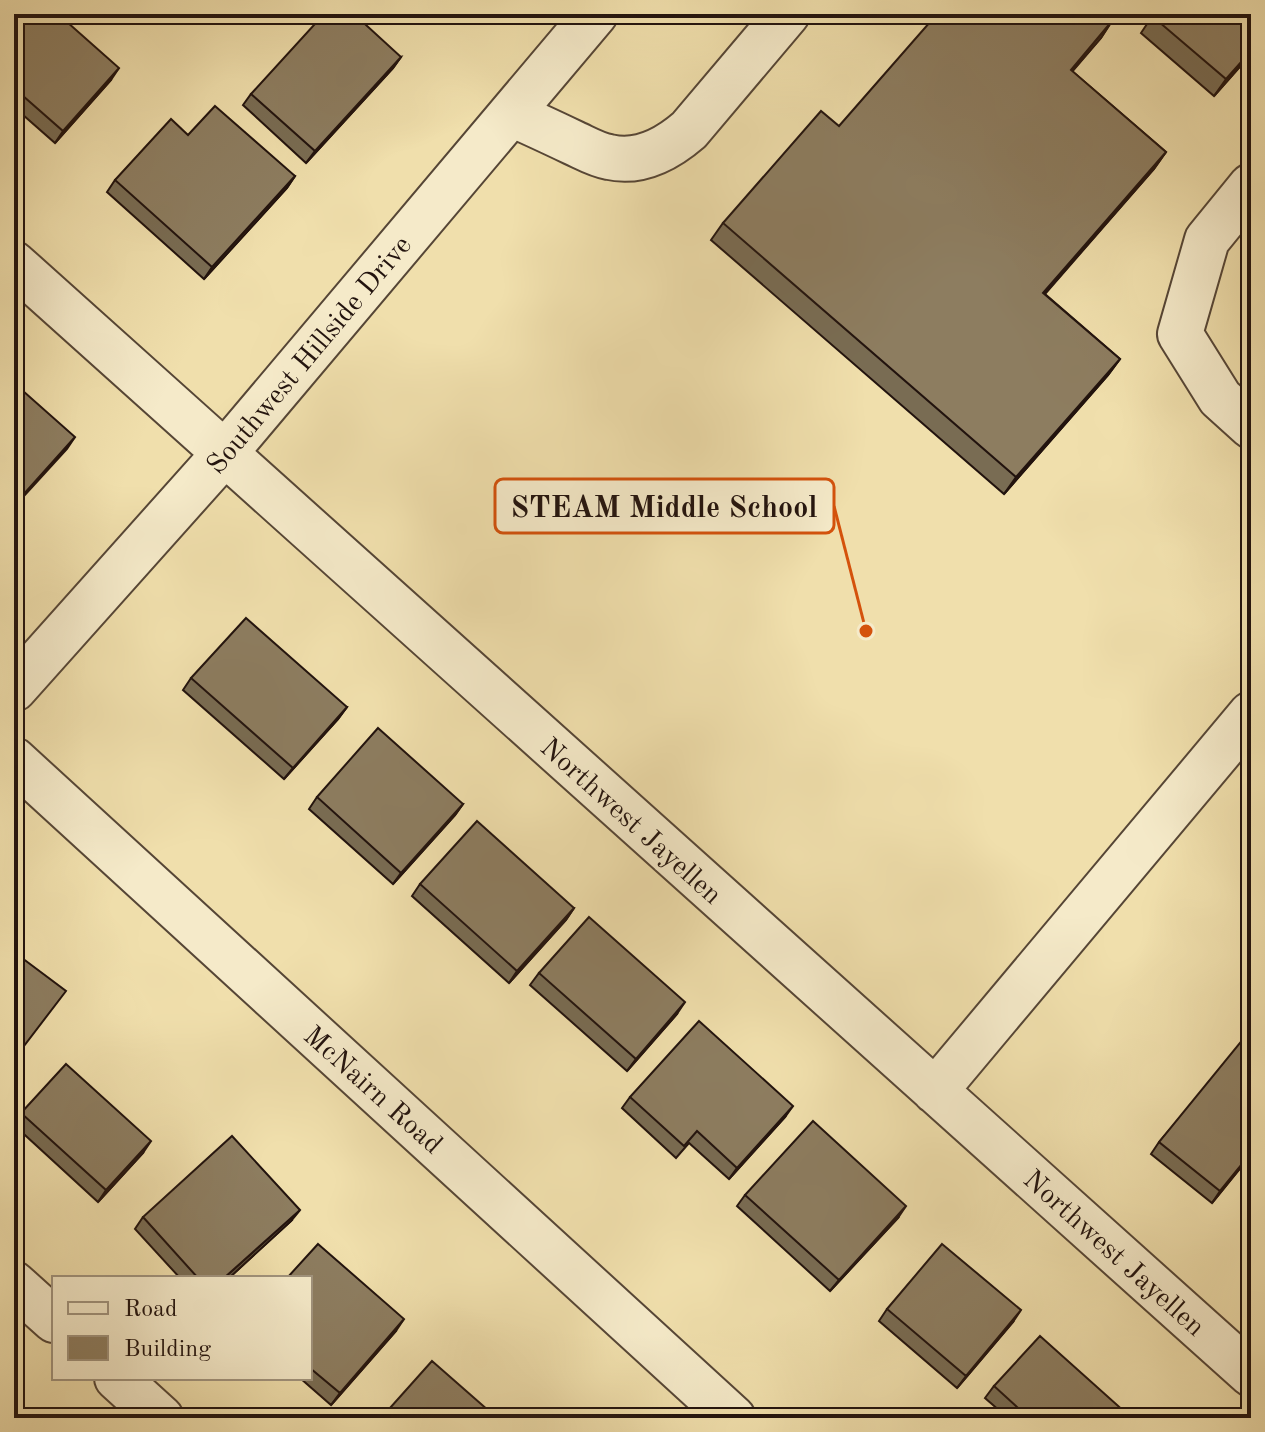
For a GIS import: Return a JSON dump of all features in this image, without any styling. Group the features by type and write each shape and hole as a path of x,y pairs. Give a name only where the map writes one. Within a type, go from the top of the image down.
{"street":[{"name":"Southwest Hillside Drive","path":"14,689 224,454 595,14"},
{"path":"511,114 606,157 626,159 644,156 676,141 689,130 787,14"},
{"path":"1251,186 1207,240 1180,334 1220,398 1251,426"},
{"name":"Northwest Jayellen","path":"14,264 935,1091 1245,1356"},
{"path":"935,1091 1251,714"},
{"name":"McNairn Road","path":"14,760 733,1418"},
{"path":"14,1284 52,1318"},
{"path":"119,1380 161,1418"}],"building":[{"path":"14,14 58,14 119,68 63,131 14,88"},
{"path":"324,14 354,14 401,57 315,151 251,94"},
{"path":"937,14 1104,14 1112,21 1071,70 1166,152 1043,293 1120,359 1016,477 723,223 821,111 839,126"},
{"path":"1251,14 1251,51 1226,79 1152,16"},
{"path":"215,106 295,176 212,267 115,180 171,119 188,135"},
{"path":"14,383 75,437 14,505"},
{"path":"246,618 347,707 293,768 191,678"},
{"path":"378,728 463,804 401,873 317,797"},
{"path":"477,821 574,908 517,971 420,884"},
{"path":"589,917 685,1002 636,1059 539,973"},
{"path":"14,952 66,991 14,1059"},
{"path":"699,1021 793,1106 737,1168 697,1131 684,1146 630,1097"},
{"path":"1248,1033 1251,1035 1251,1153 1220,1191 1159,1142"},
{"path":"66,1064 151,1141 106,1190 21,1113"},
{"path":"813,1121 906,1206 839,1280 745,1195"},
{"path":"232,1136 300,1210 226,1276 196,1276 143,1217"},
{"path":"318,1244 404,1319 340,1393 312,1370 312,1276 289,1276"},
{"path":"942,1244 1021,1310 966,1376 887,1309"},
{"path":"1040,1336 1126,1413 1121,1418 1029,1418 994,1386"},
{"path":"432,1361 497,1418 381,1418"}],"place":[{"name":"STEAM Middle School","path":"866,631"}]}
